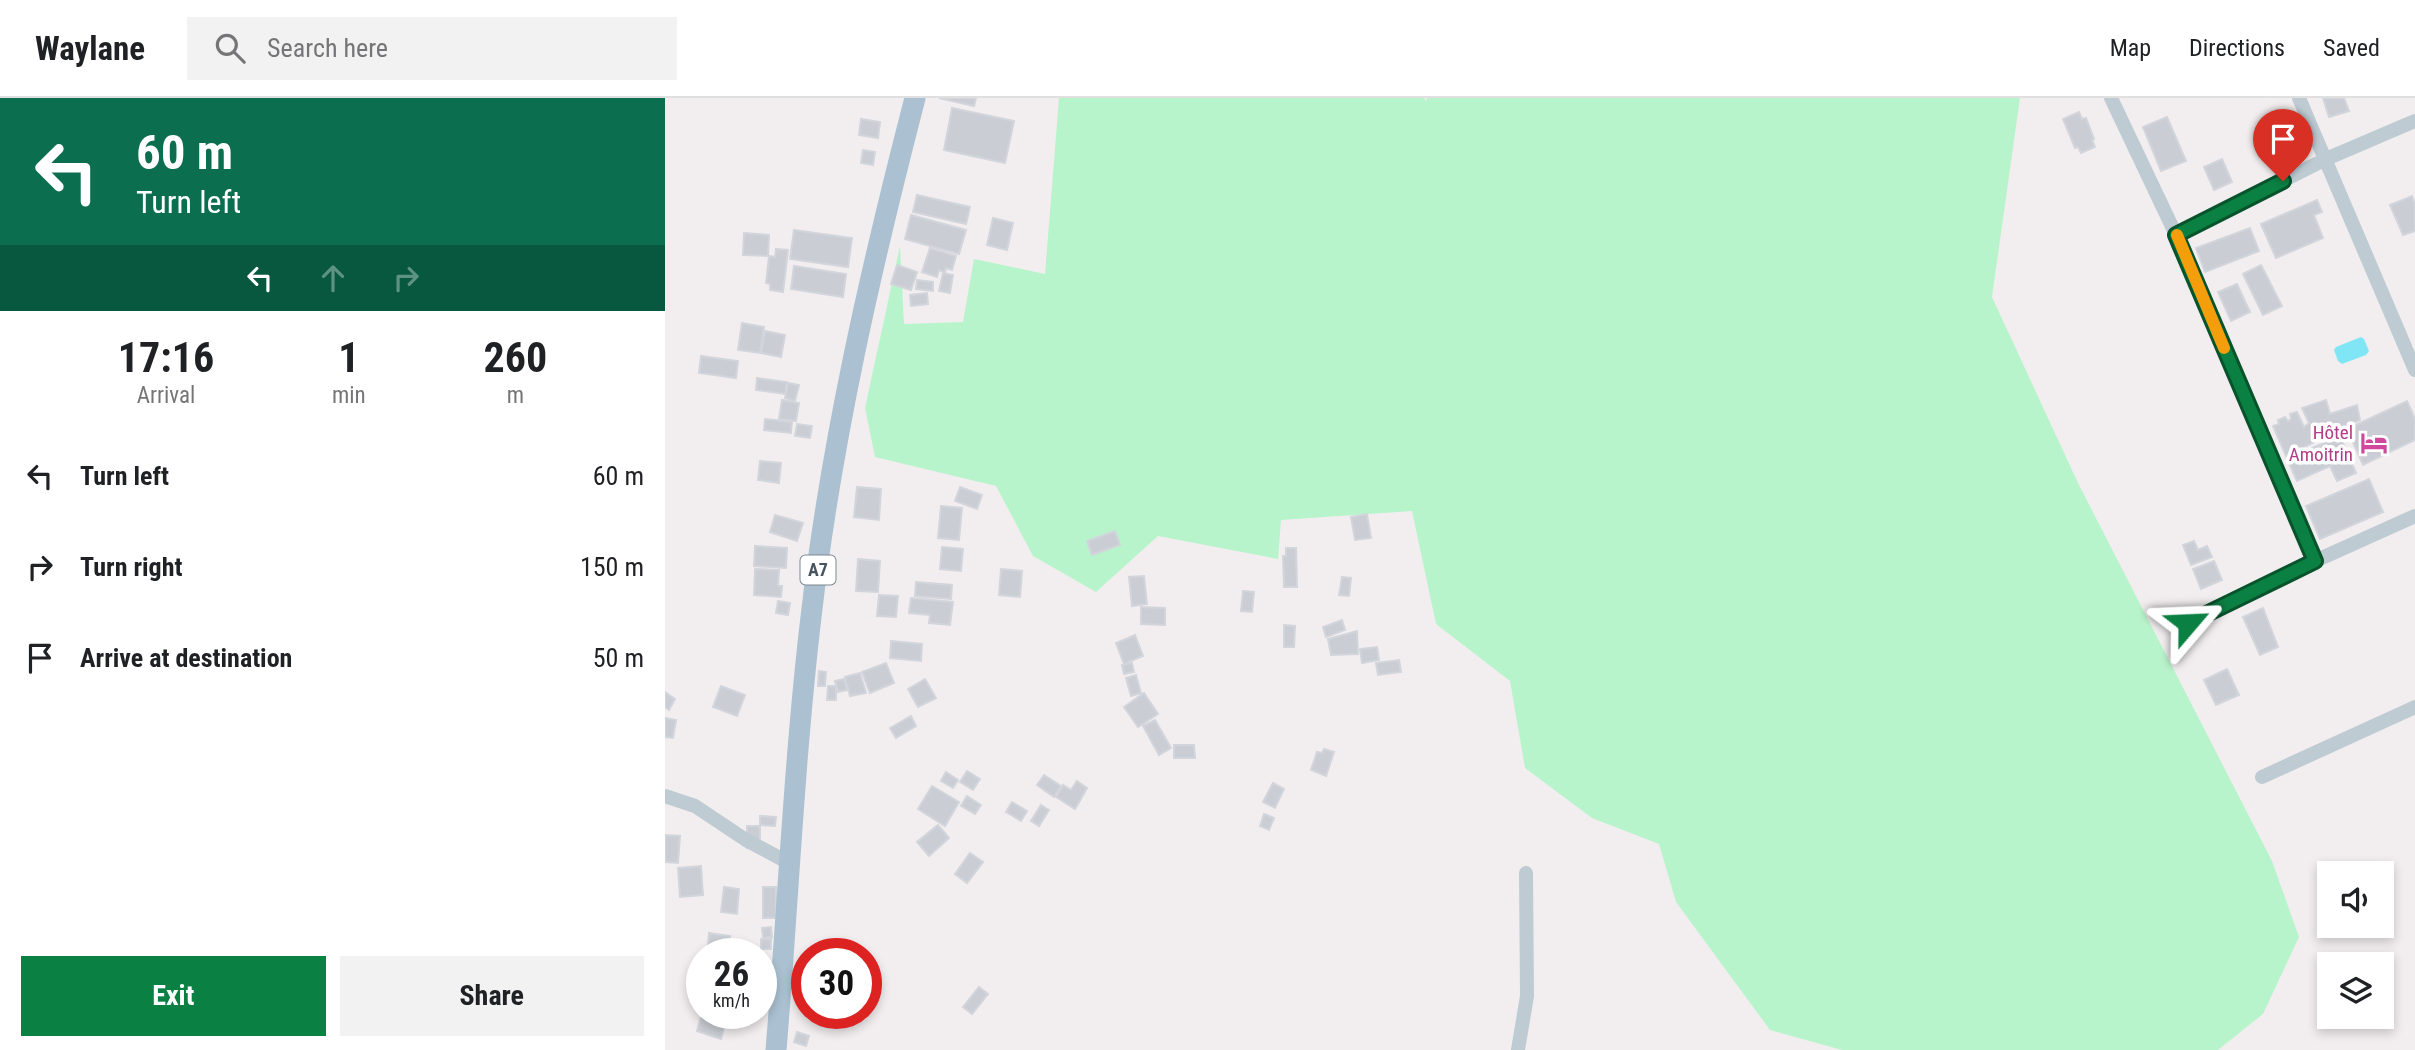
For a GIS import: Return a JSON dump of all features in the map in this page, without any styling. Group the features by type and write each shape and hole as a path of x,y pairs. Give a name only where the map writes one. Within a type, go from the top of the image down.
{"main road":[{"name":"A7","path":"776,1050 811,616 832,467 873,266 915,98"}],"street":[{"path":"2111,98 2176,235 2315,561"},
{"path":"2299,98 2415,370"},
{"path":"2176,235 2326,159 2415,121"},
{"path":"2188,623 2415,516"},
{"path":"2262,777 2415,708"},
{"path":"665,796 695,806 746,840 791,864"},
{"path":"1518,1050 1527,996 1526,873"}],"green space":[{"path":"1059,98 1424,98 1426,101 1427,98 2020,98 1992,297 2078,483 2272,861 2299,937 2263,1014 2218,1050 1842,1050 1770,1030 1676,902 1659,844 1592,818 1525,768 1510,681 1436,624 1412,511 1281,520 1278,559 1158,536 1096,592 1033,556 996,486 875,457 865,408 900,246 904,324 963,322 974,259 1045,274"}],"water":[{"path":"2361,337 2369,351 2366,355 2342,364 2338,361 2334,350 2336,347"}],"building":[{"path":"939,98 976,98 974,106"},
{"path":"2323,98 2344,98 2349,111 2329,117"},
{"path":"952,108 1014,121 1005,163 944,150"},
{"path":"2079,112 2082,119 2086,118 2095,147 2081,153 2078,147 2075,148 2063,119"},
{"path":"2167,117 2186,161 2161,171 2143,127"},
{"path":"861,119 880,122 878,138 859,135"},
{"path":"863,150 875,152 873,165 861,163"},
{"path":"2222,159 2232,182 2214,190 2204,167"},
{"path":"917,195 970,207 966,224 913,212"},
{"path":"2412,196 2415,205 2415,231 2403,235 2390,205"},
{"path":"2317,200 2322,212 2314,215 2323,238 2276,258 2261,224"},
{"path":"911,215 966,230 959,254 905,239"},
{"path":"993,218 1013,223 1007,250 987,245"},
{"path":"2250,228 2259,251 2205,272 2196,248"},
{"path":"794,230 852,238 848,267 790,259"},
{"path":"744,233 769,235 768,256 743,255"},
{"path":"930,248 956,256 952,270 946,268 945,273 939,270 937,277 922,272"},
{"path":"776,249 788,250 783,292 770,290 770,284 766,283 769,256 775,257"},
{"path":"897,265 917,272 911,290 891,284"},
{"path":"2261,265 2282,306 2263,315 2243,274"},
{"path":"794,266 846,274 843,297 791,289"},
{"path":"943,273 953,275 950,293 939,291"},
{"path":"917,280 933,282 933,291 916,289"},
{"path":"2237,284 2250,312 2231,321 2218,292"},
{"path":"927,293 928,304 911,306 910,295"},
{"path":"742,323 764,327 760,353 738,350"},
{"path":"765,331 785,335 781,357 761,353"},
{"path":"701,356 738,361 736,378 699,373"},
{"path":"757,378 787,382 785,394 756,390"},
{"path":"788,383 799,385 795,401 785,398"},
{"path":"782,400 799,403 796,421 779,419"},
{"path":"2326,400 2330,414 2357,405 2360,420 2286,456 2273,426 2285,417 2288,421 2291,419 2290,414 2297,412 2304,427 2309,423 2302,408"},
{"path":"2407,401 2415,419 2415,440 2363,465 2347,429"},
{"path":"765,419 792,422 791,433 764,430"},
{"path":"797,424 812,426 810,438 795,436"},
{"path":"2340,436 2356,473 2337,481 2330,466 2297,481 2287,459"},
{"path":"760,461 781,463 779,483 758,480"},
{"path":"2369,479 2383,512 2320,539 2306,506"},
{"path":"857,487 881,489 879,520 854,517"},
{"path":"960,487 982,495 977,509 955,501"},
{"path":"941,506 962,508 959,540 938,538"},
{"path":"1367,514 1371,538 1355,540 1351,517"},
{"path":"775,515 803,523 797,541 770,532"},
{"path":"1115,531 1120,545 1092,555 1087,541"},
{"path":"2194,541 2198,550 2207,546 2212,557 2191,565 2183,545"},
{"path":"755,546 787,548 786,568 754,566"},
{"path":"942,547 963,549 961,571 940,569"},
{"path":"1286,548 1296,548 1297,587 1284,587 1283,556 1286,556"},
{"path":"858,559 880,561 878,592 856,591"},
{"path":"2214,561 2222,580 2201,589 2193,569"},
{"path":"755,569 779,570 778,586 782,586 781,597 754,595"},
{"path":"1001,569 1022,571 1020,597 999,595"},
{"path":"1144,576 1147,604 1132,606 1129,577"},
{"path":"1342,577 1351,578 1349,596 1339,595"},
{"path":"916,582 952,585 951,599 915,596"},
{"path":"1243,591 1254,592 1252,612 1241,611"},
{"path":"879,595 898,596 896,617 877,616"},
{"path":"911,598 953,602 950,625 929,623 930,615 909,613"},
{"path":"778,601 790,603 788,615 776,613"},
{"path":"1141,607 1165,608 1165,625 1141,624"},
{"path":"2263,608 2278,647 2260,655 2243,617"},
{"path":"1342,620 1345,630 1326,637 1323,627"},
{"path":"1284,625 1295,626 1294,647 1284,647"},
{"path":"1357,631 1358,654 1331,655 1328,639"},
{"path":"1135,635 1143,656 1124,664 1116,643"},
{"path":"891,641 922,644 921,661 890,658"},
{"path":"1377,647 1379,660 1362,663 1360,649"},
{"path":"1399,660 1401,672 1378,675 1376,663"},
{"path":"886,663 894,683 870,693 862,672"},
{"path":"1132,663 1134,672 1124,674 1122,665"},
{"path":"2227,669 2239,695 2216,705 2204,680"},
{"path":"819,671 826,672 825,686 818,686"},
{"path":"860,673 866,693 850,696 845,677"},
{"path":"1136,675 1141,693 1131,696 1126,678"},
{"path":"844,679 847,690 838,692 835,681"},
{"path":"925,679 936,698 918,707 908,689"},
{"path":"721,686 745,695 737,716 713,707"},
{"path":"828,686 836,686 836,700 827,700"},
{"path":"665,692 675,699 669,710 665,707"},
{"path":"1144,693 1158,714 1138,727 1124,707"},
{"path":"911,716 916,726 896,738 890,728"},
{"path":"665,718 676,720 673,738 665,737"},
{"path":"1155,720 1171,748 1159,755 1143,726"},
{"path":"1174,745 1194,745 1195,758 1174,758"},
{"path":"1324,749 1334,752 1326,776 1311,770 1317,752 1322,753"},
{"path":"967,771 980,779 973,790 960,782"},
{"path":"946,772 958,780 953,788 941,781"},
{"path":"1044,775 1061,786 1054,797 1037,785"},
{"path":"1077,781 1087,788 1075,809 1056,797 1063,785 1071,790"},
{"path":"1273,783 1284,789 1275,808 1263,802"},
{"path":"932,786 959,802 945,826 918,809"},
{"path":"967,796 981,805 975,814 961,806"},
{"path":"1012,802 1027,811 1021,821 1006,812"},
{"path":"1041,805 1049,810 1039,826 1031,821"},
{"path":"1264,814 1274,818 1269,830 1260,826"},
{"path":"760,816 776,817 775,826 760,825"},
{"path":"938,825 949,838 929,856 917,842"},
{"path":"747,826 760,826 760,848 747,848"},
{"path":"665,835 680,836 678,863 665,862"},
{"path":"970,853 983,862 967,883 955,874"},
{"path":"701,866 703,895 680,897 678,868"},
{"path":"724,887 739,889 737,914 721,912"},
{"path":"763,887 776,887 776,918 763,918"},
{"path":"771,927 772,937 763,938 762,928"},
{"path":"709,933 730,936 730,938 709,938"},
{"path":"979,987 988,994 972,1014 963,1007"},
{"path":"698,1029 724,1029 721,1039"},
{"path":"797,1032 809,1036 806,1046 794,1042"}],"slow traffic":[{"path":"2177,235 2224,348"}],"place":[{"name":"Hôtel Amoitrin","path":"2374,443"}],"route":[{"path":"2188,623 2315,561 2176,235 2283,181"}]}
